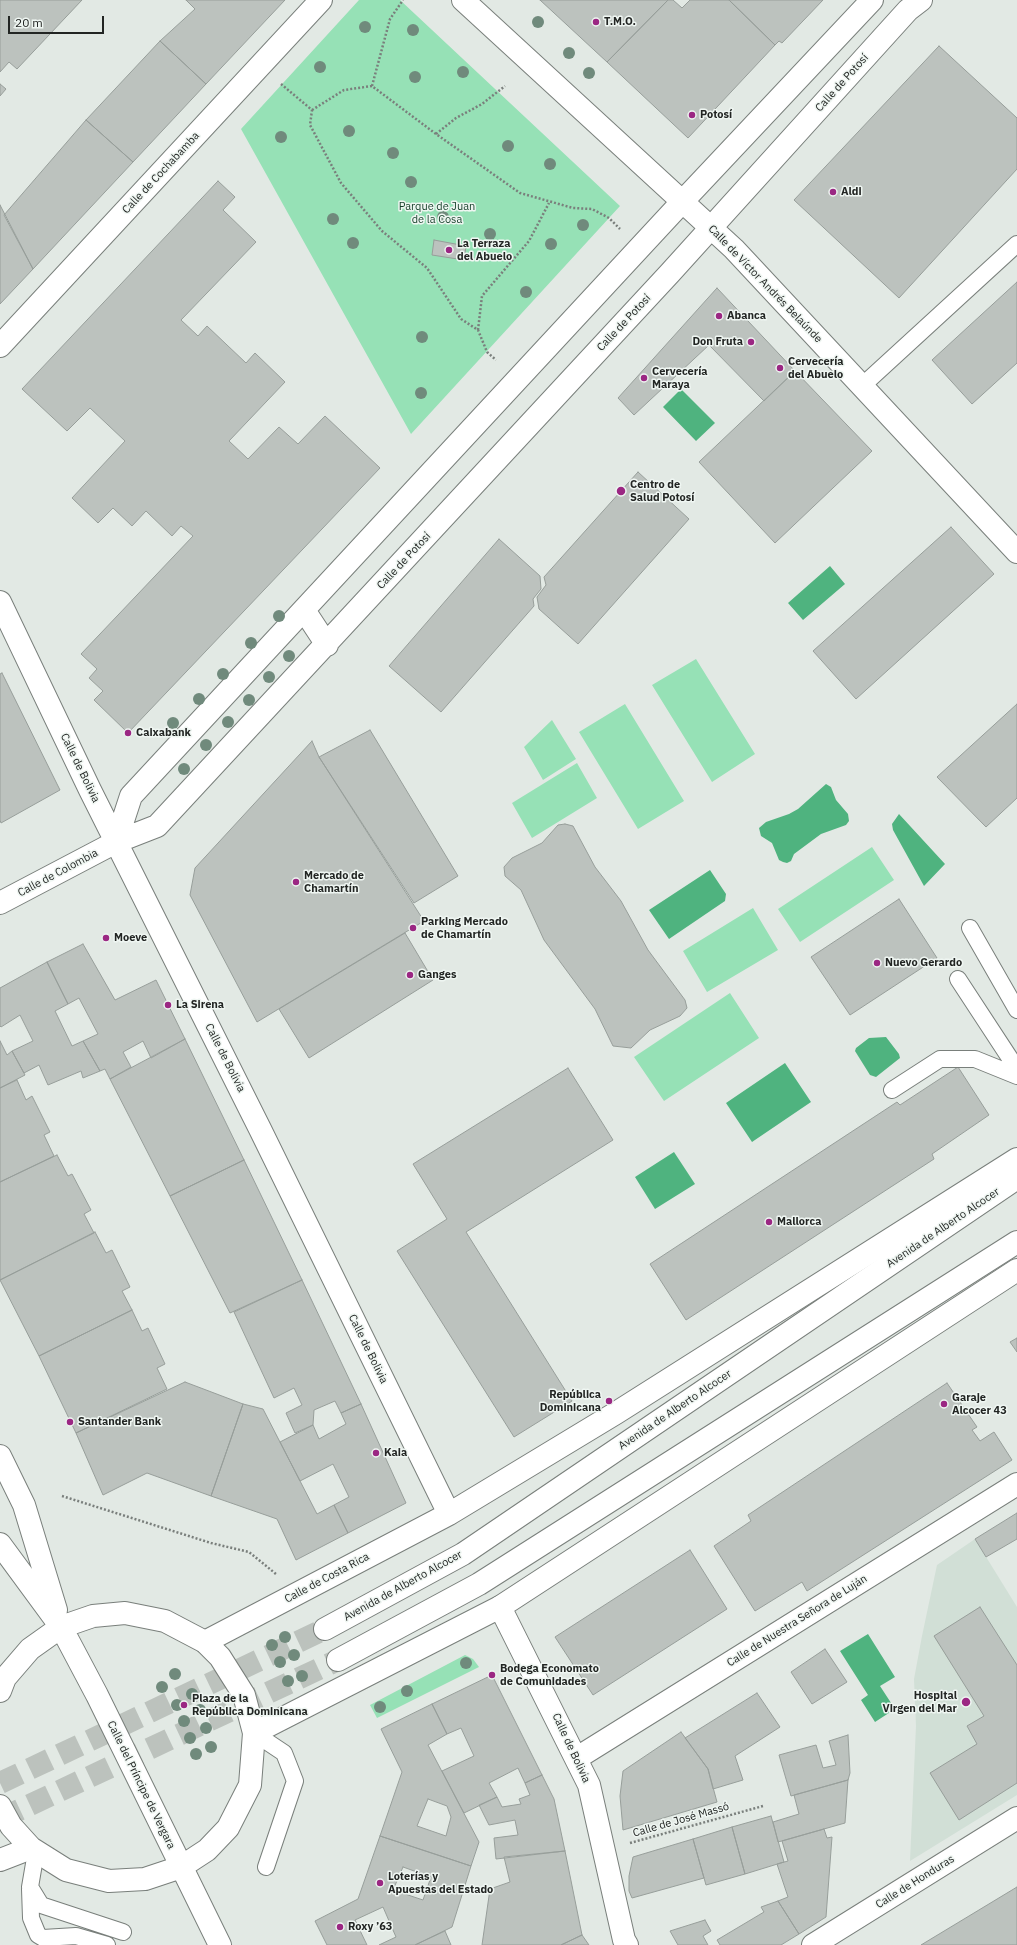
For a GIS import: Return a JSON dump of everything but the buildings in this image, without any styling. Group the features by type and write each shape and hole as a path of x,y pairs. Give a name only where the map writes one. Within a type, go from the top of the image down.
{"street":[{"name":"Calle de Cochabamba","path":"0,346 321,0"},
{"name":"Calle de Víctor Andrés Belaúnde","path":"463,0 712,228 1017,552"},
{"path":"116,842 131,796 682,202 872,0"},
{"name":"Calle de Potosí","path":"116,842 157,826 327,645 712,228 908,10 921,0"},
{"name":"Calle de Bolivia","path":"0,602 116,842 260,1129 449,1514"},
{"path":"304,610 327,645"},
{"name":"Calle de Colombia","path":"0,903 116,842"},
{"name":"Avenida de Alberto Alcocer","path":"449,1514 616,1413 1017,1159"},
{"name":"Avenida de Alberto Alcocer","path":"325,1629 463,1554 1017,1178"},
{"path":"338,1660 479,1584 1017,1242"},
{"path":"254,1734 500,1607 1017,1270"},
{"name":"Calle del Príncipe de Vergara","path":"0,1456 24,1505 61,1627"},
{"name":"Calle de Nuestra Señora de Luján","path":"577,1758 1017,1484"},
{"name":"Calle de Costa Rica","path":"205,1642 449,1514"},
{"name":"Calle del Príncipe de Vergara","path":"0,1544 61,1627 98,1695 220,1945"},
{"name":"Calle de Bolivia","path":"500,1607 577,1758 589,1785 624,1940 627,1945"},
{"path":"0,1691 5,1678 30,1649 61,1627 93,1616 125,1613 165,1621 205,1642 220,1657 244,1695 254,1734 250,1785 228,1828 207,1850 181,1867 145,1880 109,1881 66,1870 33,1850 11,1826 0,1806"},
{"name":"Calle de Honduras","path":"814,1945 1017,1818"},
{"path":"0,1860 33,1850"}],"lane":[{"path":"862,386 1017,244"},
{"path":"970,928 1017,1010"},
{"path":"958,979 1017,1069"},
{"path":"892,1090 940,1058 975,1059 1017,1076"},
{"path":"254,1734 284,1753 295,1781 266,1867"},
{"path":"33,1850 30,1887 31,1918 38,1935 43,1938 54,1939 62,1936 76,1936 107,1945"},
{"path":"30,1887 41,1905 123,1932"}],"path":[{"path":"372,86 390,19 403,0"},
{"path":"277,81 312,110"},
{"path":"312,110 344,90 372,86 436,134 520,193 549,203 573,208 592,209 609,218 620,229"},
{"path":"436,134 456,118 482,104 505,86"},
{"path":"312,110 310,125 341,183 382,232 426,268 461,319 478,330"},
{"path":"496,360 487,352 478,330 482,296 529,241 549,203"},
{"path":"62,1496 211,1543 249,1552 277,1575"},
{"name":"Calle de José Massó","path":"604,1850 763,1806"}],"shaded area":[{"path":"681,389 715,423 696,441 663,407"},
{"path":"830,566 845,584 803,620 788,603"},
{"path":"826,784 831,787 836,800 848,814 849,821 846,825 821,834 794,854 791,861 787,863 779,860 772,843 761,836 759,828 766,822 789,814 798,809"},
{"path":"899,814 945,864 924,886 893,830 892,824"},
{"path":"710,870 726,894 725,901 669,939 649,910"},
{"path":"886,1037 899,1054 900,1058 876,1077 870,1075 855,1051 856,1048 869,1038"},
{"path":"785,1063 811,1102 752,1142 726,1103"},
{"path":"674,1152 695,1184 655,1209 635,1177"},
{"name":"Hospital Virgen del Mar","path":"975,1539 1017,1607 1017,1795 910,1861 916,1726 914,1679 922,1636 937,1565"},
{"path":"868,1634 895,1677 880,1686 895,1709 875,1722 861,1700 868,1695 840,1651"}],"green space":[{"name":"Parque de Juan de la Cosa","path":"359,0 400,0 620,206 411,434 241,129"},
{"path":"696,659 755,754 712,782 652,685"},
{"path":"625,704 684,801 638,829 579,732"},
{"path":"552,720 576,759 543,780 524,747"},
{"path":"577,763 597,798 532,838 512,803"},
{"path":"872,847 894,880 800,942 778,909"},
{"path":"753,908 778,950 707,992 683,951"},
{"path":"730,993 759,1038 664,1101 634,1057"},
{"path":"465,1655 473,1659 479,1667 377,1718 370,1705"}],"tunnel":[{"path":"0,1783 325,1629"},
{"path":"0,1819 338,1660"}],"place":[{"name":"T.M.O.","path":"596,22"},
{"name":"Potosí","path":"692,115"},
{"name":"Aldi","path":"833,192"},
{"name":"La Terraza del Abuelo","path":"449,250"},
{"name":"Abanca","path":"719,316"},
{"name":"Don Fruta","path":"751,342"},
{"name":"Cervecería del Abuelo","path":"780,368"},
{"name":"Cervecería Maraya","path":"644,378"},
{"name":"Centro de Salud Potosí","path":"621,491"},
{"name":"Caixabank","path":"128,733"},
{"name":"Mercado de Chamartín","path":"296,882"},
{"name":"Parking Mercado de Chamartín","path":"413,928"},
{"name":"Moeve","path":"106,938"},
{"name":"Nuevo Gerardo","path":"877,963"},
{"name":"Ganges","path":"410,975"},
{"name":"La Sirena","path":"168,1005"},
{"name":"Mallorca","path":"769,1222"},
{"name":"República Dominicana","path":"609,1401"},
{"name":"Garaje Alcocer 43","path":"944,1404"},
{"name":"Santander Bank","path":"70,1422"},
{"name":"Kaia","path":"376,1453"},
{"name":"Bodega Economato de Comunidades","path":"492,1675"},
{"name":"Hospital Virgen del Mar","path":"966,1702"},
{"name":"Plaza de la República Dominicana","path":"184,1705"},
{"name":"Loterías y Apuestas del Estado","path":"380,1883"},
{"name":"Roxy ’63","path":"340,1927"}]}
